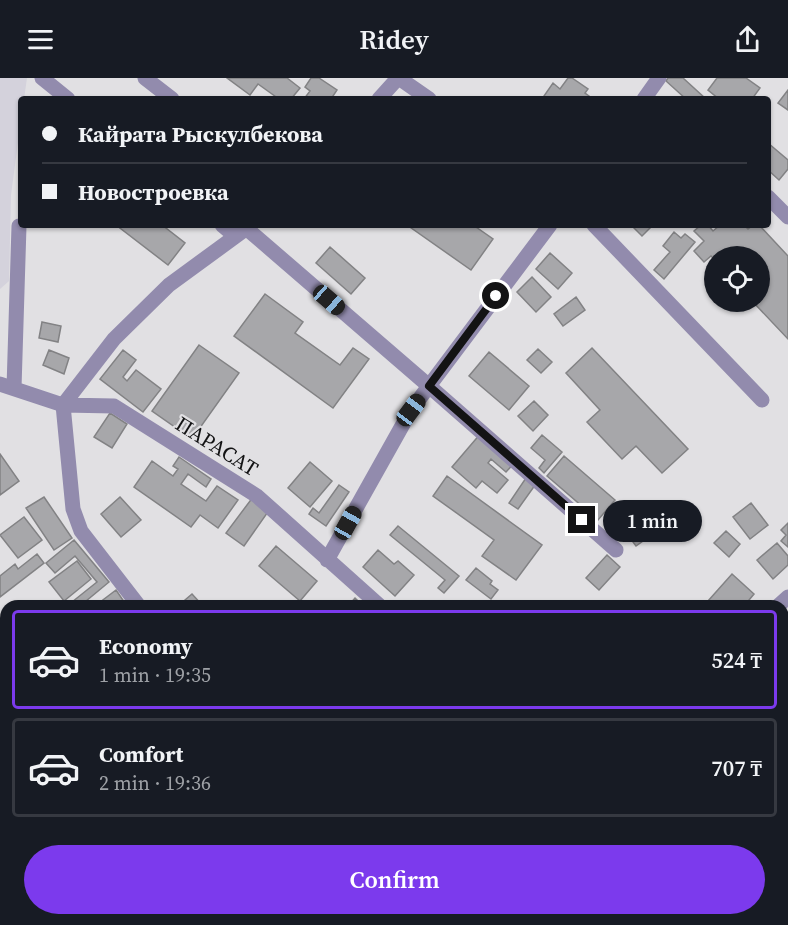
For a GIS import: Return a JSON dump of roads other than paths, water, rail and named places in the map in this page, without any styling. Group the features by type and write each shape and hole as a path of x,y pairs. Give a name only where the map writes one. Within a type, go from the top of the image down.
{"street":[{"path":"42,78 64,96"},
{"path":"146,78 168,96"},
{"path":"382,96 399,78 425,96"},
{"path":"771,200 788,217"},
{"path":"7,386 19,228"},
{"path":"327,560 411,410 547,228"},
{"path":"597,228 762,400"},
{"path":"134,600 81,531 73,508 63,405 114,339 169,285 244,230 429,386 616,550"},
{"name":"ПАРАСАТ","path":"7,386 63,405 114,406 257,496 373,600"}]}
